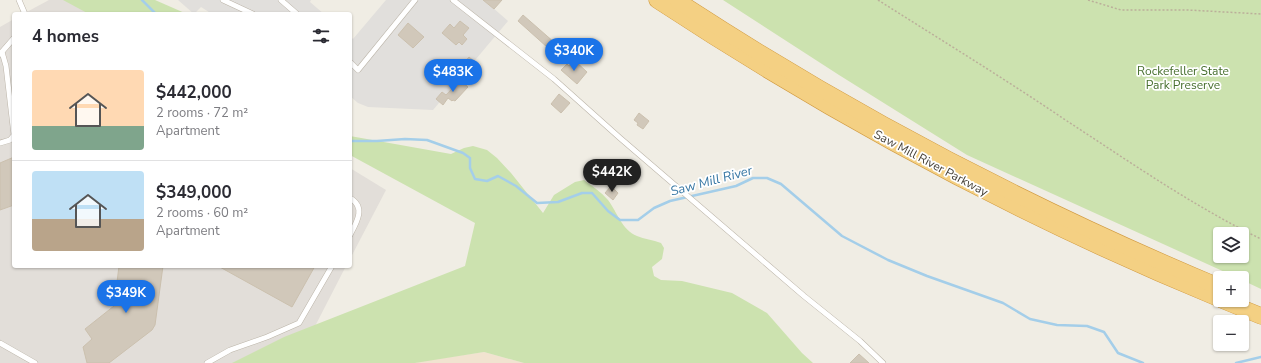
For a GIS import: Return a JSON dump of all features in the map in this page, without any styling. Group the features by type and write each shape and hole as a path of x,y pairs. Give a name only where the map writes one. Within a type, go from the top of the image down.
{"highway":[{"name":"Saw Mill River Parkway","path":"657,0 803,92 945,171 1080,238 1213,297"},
{"name":"Saw Mill River Parkway","path":"677,0 753,49 824,91 943,157 1073,222 1213,284"},
{"path":"1249,299 1261,304"},
{"name":"Saw Mill River Parkway","path":"1238,307 1261,316"}],"lane":[{"path":"19,0 24,12"},
{"path":"223,0 249,12"},
{"path":"281,0 295,12"},
{"path":"352,64 358,70 415,0"},
{"path":"452,0 554,79 696,204 804,296 860,341 883,363"},
{"path":"12,40 1,53 6,66 12,118"},
{"path":"0,143 10,140 12,138"},
{"path":"352,199 358,207 360,216 352,230"},
{"path":"207,363 230,350 266,337 298,323 331,268"},
{"path":"0,343 35,363"}],"path":[{"path":"878,0 1014,86 1168,187 1227,222 1261,239"},
{"path":"1088,0 1121,10 1188,10 1261,14"}],"shaded area":[{"path":"49,0 82,0 102,12 27,12"},
{"path":"178,0 311,0 310,2 322,12 209,12 201,7 196,12 192,12"},
{"path":"386,0 484,0 508,21 433,110 368,107 358,103 352,98 352,38 353,39"},
{"path":"12,20 12,268 345,268 310,336 254,363 0,363 0,27"},
{"path":"352,169 386,190 352,255"},
{"path":"484,352 524,363 415,363 422,361"}],"green space":[{"path":"63,0 155,0 182,12 85,12"},
{"name":"Rockefeller State Park Preserve","path":"723,0 1261,0 1261,289 1249,283 1249,271 1223,271 967,155"},
{"path":"352,136 451,154 473,146 487,150 511,173 543,213 554,195 575,182 584,180 608,200 627,230 640,237 661,243 664,248 662,259 652,267 654,276 661,280 682,281 732,293 767,313 802,353 813,363 524,363 484,352 415,363 232,363 284,337 465,266 475,223 352,156"}],"building":[{"path":"483,0 502,0 494,9"},
{"path":"523,15 563,50 557,56 518,21"},
{"path":"460,21 469,28 463,35 467,39 462,45 459,42 456,45 442,33 450,24 454,28"},
{"path":"408,23 424,37 413,48 398,35"},
{"path":"469,57 475,62 462,77 456,72"},
{"path":"574,60 587,72 577,84 561,70 567,64 569,66"},
{"path":"460,80 468,87 455,101 448,98 443,105 436,99 442,92 446,95"},
{"path":"559,94 570,103 561,113 551,104"},
{"path":"639,113 649,121 643,129 637,125 638,123 634,120"},
{"path":"12,158 12,206 0,210 0,163"},
{"path":"611,186 618,193 613,200 605,193"},
{"path":"119,268 163,268 155,325 152,330 109,363 87,363 83,347 92,339 85,329 114,306"},
{"path":"222,268 314,268 292,307"},
{"path":"859,354 869,363 850,363"}],"waterway":[{"name":"Saw Mill River","path":"142,0 154,12"},
{"name":"Saw Mill River","path":"352,141 405,139 427,140 463,153 470,158 470,168 475,179 487,181 498,176 516,186 537,203 558,202 582,193 592,193 608,211 620,220 638,220 654,208 670,201 736,186 753,178 767,178 781,184 842,236 888,260 927,276 1003,303 1030,319 1057,325 1087,326 1104,332 1118,353 1143,363"},
{"name":"Saw Mill River","path":"1236,363 1261,357"}]}
